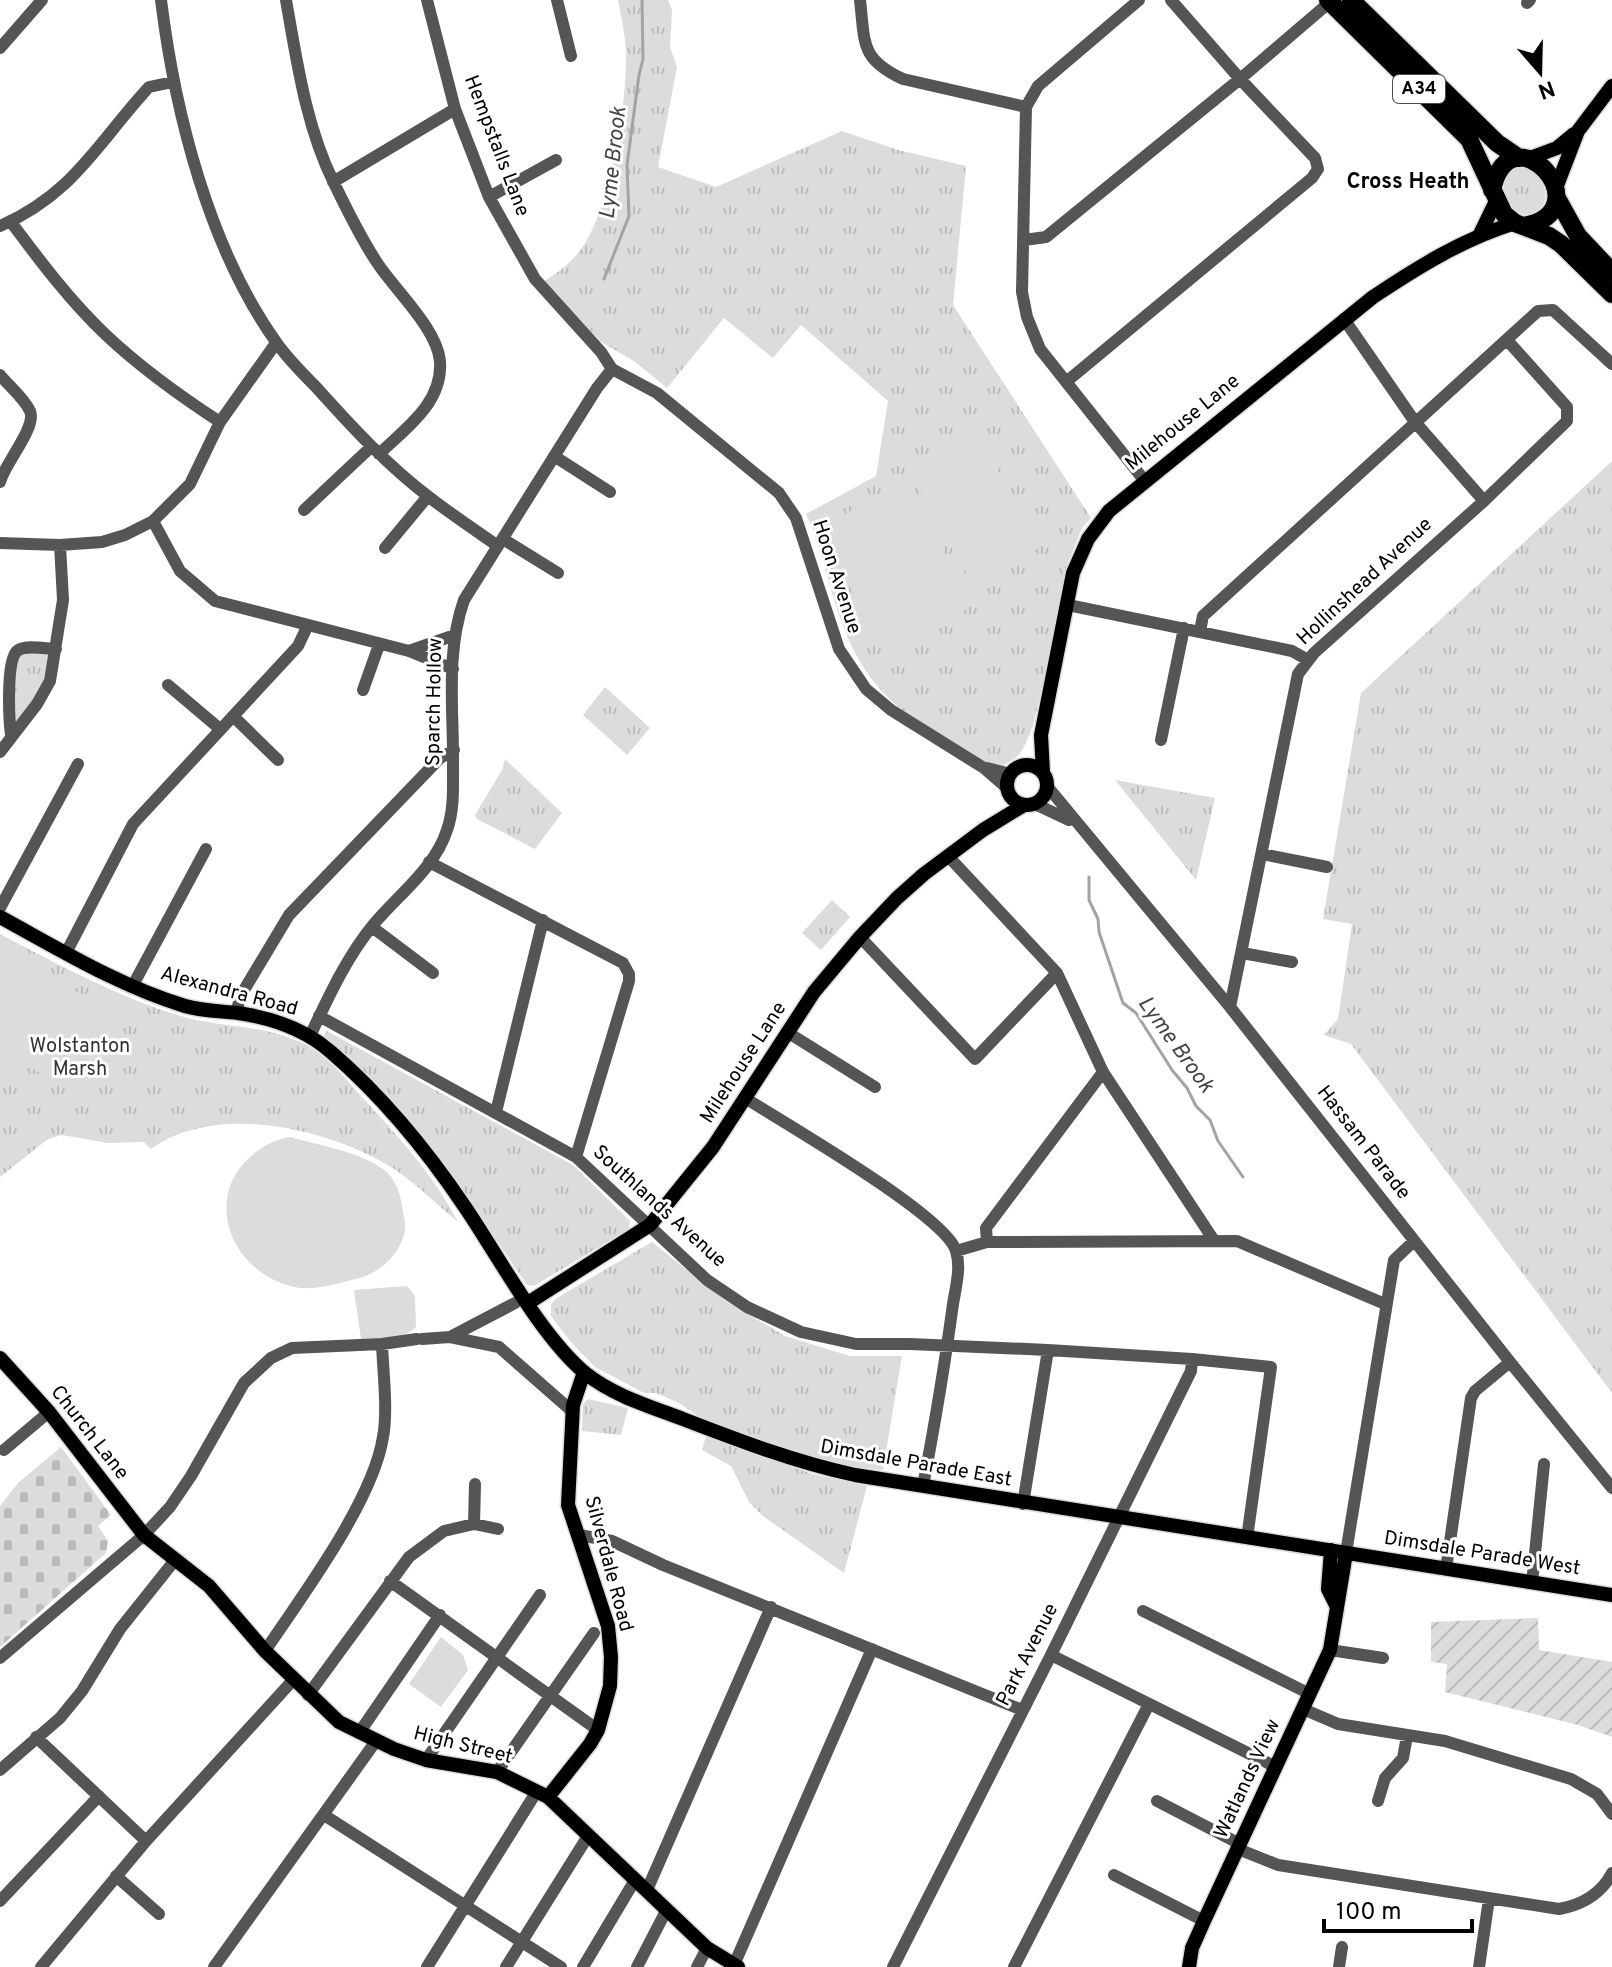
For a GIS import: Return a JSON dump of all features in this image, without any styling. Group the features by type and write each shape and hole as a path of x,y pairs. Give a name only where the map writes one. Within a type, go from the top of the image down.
{"highway":[{"name":"A34","path":"1351,0 1497,143 1524,158"},
{"name":"A34","path":"1329,1 1469,139 1494,196"},
{"path":"1612,272 1578,236 1546,169 1524,158 1504,165 1498,172 1494,196 1504,214 1561,244 1612,294"},
{"path":"1520,225 1543,219 1554,206 1557,193"}],"main road":[{"path":"1524,158 1557,148 1578,131 1612,86"},
{"path":"1557,193 1578,131"},
{"path":"1480,234 1494,196"},
{"name":"Milehouse Lane","path":"983,830 1041,735 1073,573 1088,539 1109,511 1344,319 1412,270 1480,234 1520,225"},
{"name":"Milehouse Lane","path":"1041,735 1045,779"},
{"path":"1034,766 1045,779 1044,797 1030,805 1014,800 1012,780 1034,766"},
{"name":"Milehouse Lane","path":"521,1303 650,1225 692,1175 814,992 860,937 897,898 948,856 983,830 1030,805"},
{"name":"Alexandra Road","path":"0,917 132,987 184,1006 281,1023 310,1036 332,1052 413,1137 463,1203 521,1303"},
{"name":"Dimsdale Parade East","path":"521,1303 584,1372 602,1385 639,1403 771,1453 855,1475 1338,1552"},
{"name":"Church Lane","path":"0,1358 49,1412 144,1535"},
{"name":"Silverdale Road","path":"543,1794 590,1744 598,1730 610,1686 608,1626 568,1505 573,1412 584,1372"},
{"name":"High Street","path":"144,1535 209,1586 265,1651 339,1722 376,1741 426,1760 497,1772 543,1794 707,1948 736,1966"},
{"name":"Dimsdale Parade West","path":"1338,1552 1612,1595"},
{"name":"Watlands View","path":"1190,1967 1192,1948 1330,1650 1337,1607 1338,1552"}],"street":[{"path":"0,48 42,0"},
{"path":"161,0 173,82 197,170 217,229 276,343 375,450 428,496 500,542 558,573"},
{"path":"286,0 313,133 333,182 376,261 431,334 440,361 438,383 430,403 304,510"},
{"name":"Hempstalls Lane","path":"427,0 455,109 489,197 535,279 601,352 612,369"},
{"path":"557,0 571,56"},
{"path":"860,0 865,42 875,63 903,79 1026,107"},
{"path":"1139,0 1038,86 1026,107 1022,292 1027,317 1040,349 1144,480"},
{"path":"1066,382 1318,169 1315,158 1171,0"},
{"path":"1024,240 1046,237 1240,79 1329,1"},
{"path":"173,82 149,87 68,184 5,224 106,335 177,394 220,422"},
{"path":"333,182 455,109"},
{"path":"489,197 556,160"},
{"path":"1200,631 1203,616 1538,311 1553,310 1612,364"},
{"path":"1344,319 1415,422 1484,501"},
{"name":"Hollinshead Avenue","path":"1230,1007 1298,674 1308,660 1484,501 1567,421 1567,407 1507,340"},
{"path":"0,543 60,545 102,542 153,521 190,484 220,422 276,343"},
{"name":"Sparch Hollow","path":"310,1036 345,966 372,927 429,862 448,828 453,800 455,635 464,600 612,369"},
{"name":"Hoon Avenue","path":"612,369 657,393 779,493 796,518 839,649 866,689 891,710 984,768 1012,780"},
{"path":"0,375 30,410 31,420 3,470 0,482"},
{"path":"554,456 610,492"},
{"path":"385,548 428,496"},
{"path":"153,521 180,571 215,601 409,651 453,669"},
{"path":"0,752 37,704 50,681 63,600 60,545"},
{"path":"1068,605 1292,651 1308,660"},
{"path":"66,953 133,824 298,646 307,627"},
{"path":"1161,740 1184,628"},
{"path":"409,651 455,635"},
{"path":"363,690 379,645"},
{"path":"11,735 12,661 16,651 23,648 56,649"},
{"path":"168,685 220,729"},
{"path":"234,717 278,760"},
{"path":"236,1013 241,995 289,915 440,758 454,750"},
{"path":"0,908 78,764"},
{"name":"Hassam Parade","path":"1045,779 1079,826 1230,1007 1612,1488"},
{"name":"Hassam Parade","path":"1030,805 1079,826"},
{"path":"132,987 206,849"},
{"path":"1262,854 1327,867"},
{"path":"948,856 1057,973 1103,1072 1213,1239"},
{"path":"429,862 623,963 629,974 576,1157"},
{"path":"496,1112 543,920"},
{"path":"372,927 433,973"},
{"path":"860,937 975,1059 1057,973"},
{"path":"1242,953 1292,962"},
{"name":"Southlands Avenue","path":"319,1016 576,1157 707,1280 747,1307 801,1332 856,1344 1048,1350 1271,1367 1247,1538"},
{"path":"787,1032 875,1087"},
{"path":"987,1242 986,1228 1103,1072"},
{"path":"745,1098 872,1178 942,1229 956,1251 957,1274 923,1486"},
{"path":"956,1251 987,1242 1237,1241 1385,1304"},
{"path":"1338,1552 1394,1260 1414,1241"},
{"path":"450,1337 521,1303"},
{"path":"0,1658 144,1535 170,1507 191,1476 244,1383 271,1358 292,1348 450,1337 499,1347 573,1412"},
{"path":"265,1651 306,1591 369,1483 384,1436 382,1344"},
{"path":"1023,1504 1048,1350"},
{"name":"Park Avenue","path":"893,1967 1191,1371 1192,1359"},
{"path":"1446,1569 1471,1398 1475,1391 1510,1362"},
{"path":"4,1450 49,1412"},
{"path":"1532,1583 1544,1464"},
{"path":"474,1524 475,1484"},
{"path":"308,1695 409,1557 444,1531 474,1524 498,1529"},
{"path":"579,1535 612,1541 663,1565 1022,1710"},
{"path":"0,1770 60,1718 120,1629 175,1560"},
{"path":"390,1581 598,1730"},
{"path":"426,1760 540,1595"},
{"path":"583,1967 641,1885 771,1607"},
{"path":"1143,1611 1310,1694"},
{"path":"359,1733 440,1615"},
{"path":"497,1772 594,1633"},
{"path":"736,1966 872,1649"},
{"path":"1330,1650 1383,1658"},
{"path":"1051,1655 1276,1767"},
{"path":"41,1967 146,1841 294,1679"},
{"path":"1014,1967 1149,1704"},
{"path":"1303,1709 1338,1724 1458,1744 1571,1779 1597,1794 1612,1814"},
{"path":"1378,1801 1385,1778 1403,1758 1407,1736"},
{"path":"36,1737 146,1841"},
{"path":"214,1967 376,1741"},
{"path":"427,1967 543,1794"},
{"path":"0,1901 99,1796"},
{"path":"1157,1801 1278,1865 1489,1899 1559,1909 1586,1901 1599,1891 1612,1873"},
{"path":"324,1815 561,1967"},
{"path":"506,1967 588,1836"},
{"path":"1114,1875 1204,1921"},
{"path":"116,1876 159,1914"},
{"path":"1479,1967 1489,1899"},
{"path":"637,1967 666,1911"},
{"path":"1339,1967 1342,1947"},
{"path":"697,1967 707,1948"}],"green space":[{"path":"618,0 668,0 672,10 670,47 677,67 658,167 716,187 842,131 898,150 966,166 953,305 1091,518 1082,528 1068,563 1033,726 1019,755 1003,766 987,764 915,720 879,687 863,667 838,612 806,514 876,476 888,401 801,325 773,358 724,318 667,388 634,361 601,342 543,282 568,264 583,247 596,221 611,175 621,125 626,55"},
{"path":"1518,166 1530,167 1545,188 1544,204 1527,214 1514,210 1505,196 1504,177"},
{"path":"979,436 1040,547 972,584 910,473"},
{"path":"1612,461 1612,1393 1351,1044 1324,1035 1338,1019 1352,924 1323,919 1361,693"},
{"path":"903,482 973,605 888,654 817,530"},
{"path":"56,649 50,681 11,735 16,651"},
{"path":"605,687 650,728 627,755 583,715"},
{"path":"505,759 562,813 535,849 477,819 475,815 502,770"},
{"path":"1115,780 1215,798 1196,880"},
{"path":"832,900 850,917 821,950 802,933"},
{"name":"Wolstanton Marsh","path":"0,934 90,980 161,1010 200,1021 278,1034 308,1046 330,1062 414,1156 458,1222 400,1173 365,1153 305,1132 272,1126 207,1126 177,1135 151,1149 144,1142 108,1143 62,1135 48,1139 0,1177"},
{"path":"0,956 125,1014 87,1094 0,1054"},
{"path":"327,1031 573,1165 630,1221 629,1229 534,1286 527,1285 464,1192 368,1079 323,1037"},
{"path":"291,1137 362,1158 383,1169 394,1181 401,1201 405,1230 394,1255 381,1268 340,1283 298,1288 271,1278 254,1267 241,1252 227,1217 227,1199 233,1180 244,1163 260,1149"},
{"path":"652,1242 726,1301 785,1336 850,1356 902,1356 883,1470 829,1464 707,1422 679,1403 656,1393 644,1393 595,1367 551,1316 551,1305 555,1299"},
{"path":"407,1286 415,1296 416,1327 397,1337 361,1339 354,1290"},
{"path":"588,1399 628,1408 621,1435 582,1431 583,1404"},
{"path":"706,1436 812,1474 867,1486 844,1573 763,1516 749,1502 731,1466 702,1450"},
{"path":"61,1447 111,1515 98,1526 108,1541 106,1553 0,1647 0,1506 18,1483"},
{"path":"1538,1618 1539,1650 1612,1662 1612,1737 1578,1725 1445,1692 1447,1664 1431,1662 1431,1622"},
{"path":"441,1637 463,1655 468,1670 441,1707 409,1684"}],"waterway":[{"name":"Lyme Brook","path":"604,279 629,216 627,165 643,59 642,0"},
{"name":"Lyme Brook","path":"1089,877 1089,900 1098,919 1099,932 1123,1003 1136,1013 1196,1106 1210,1120 1218,1141 1243,1177"}],"district":[{"name":"Cross Heath","path":"1408,182"}]}
